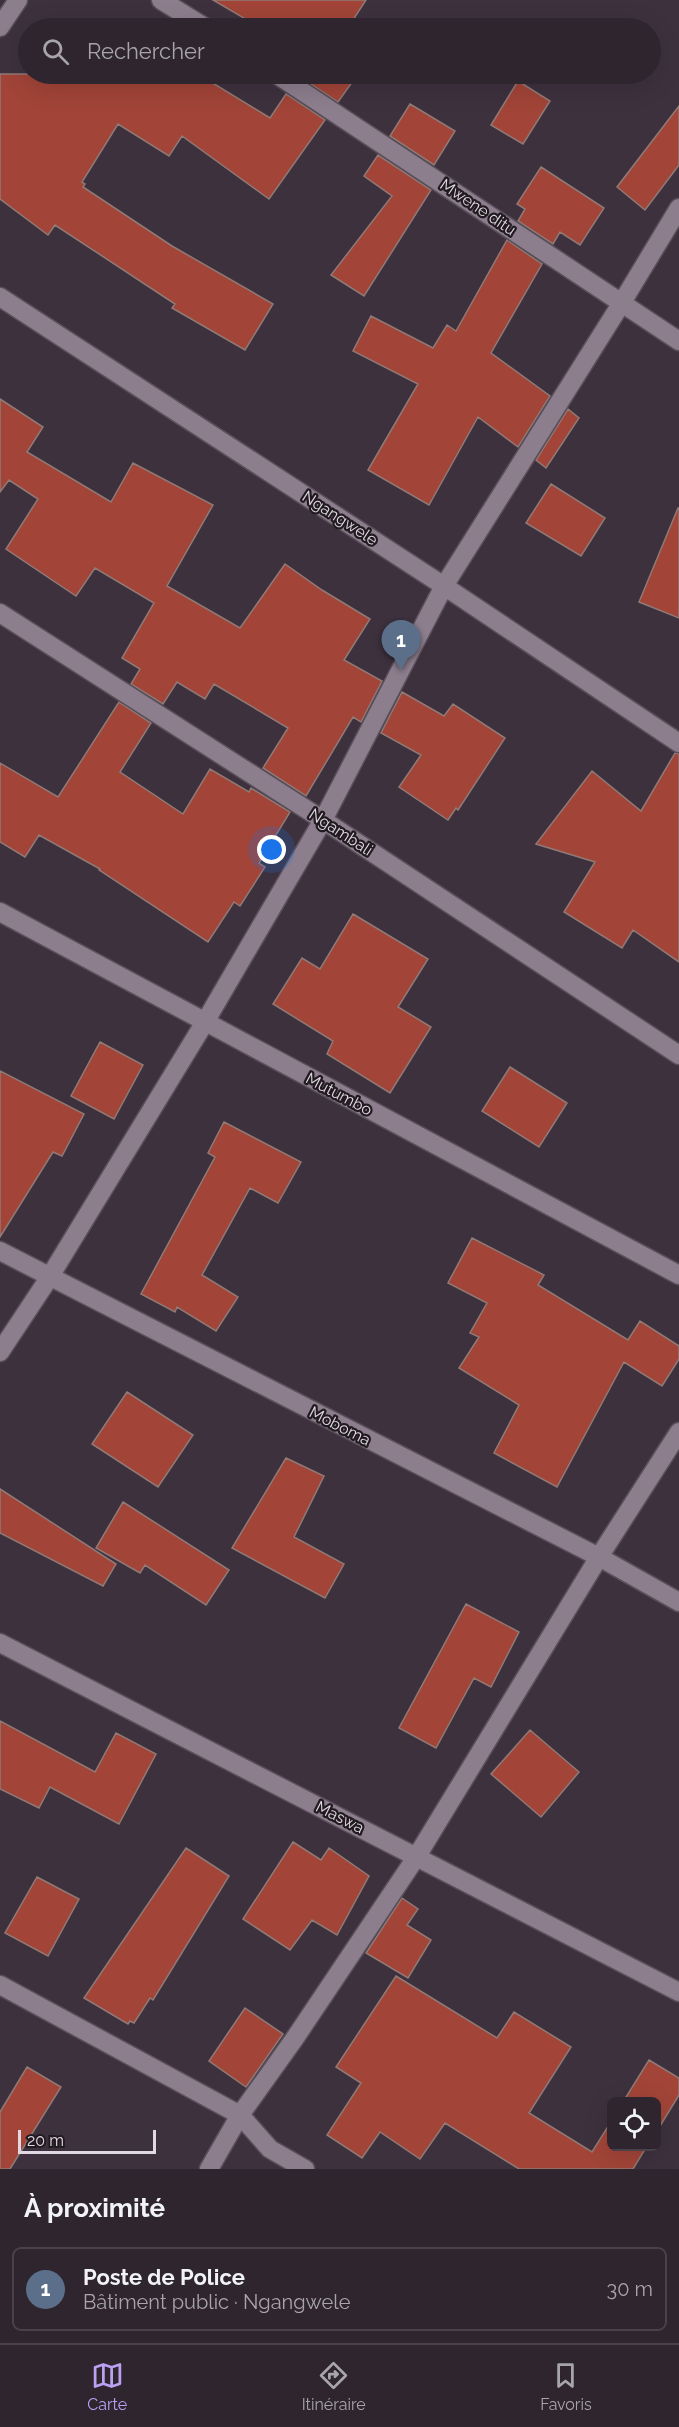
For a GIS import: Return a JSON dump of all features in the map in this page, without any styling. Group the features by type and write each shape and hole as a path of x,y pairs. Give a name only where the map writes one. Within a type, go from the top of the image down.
{"street":[{"path":"0,27 18,0"},
{"path":"161,0 190,18"},
{"name":"Mwene ditu","path":"292,84 344,116 679,341"},
{"path":"0,1352 49,1278 205,1022 323,820 444,586 679,208"},
{"name":"Ngangwele","path":"0,297 444,586 679,743"},
{"name":"Ngambali","path":"0,613 323,820 679,1055"},
{"name":"Mutumbo","path":"0,912 679,1275"},
{"name":"Moboma","path":"0,1251 599,1557 679,1602"},
{"path":"209,2169 240,2115 295,2038 417,1856 599,1557 679,1432"},
{"name":"Maswa","path":"0,1643 679,1992"},
{"path":"0,1985 240,2115 270,2149 305,2169"}],"building":[{"path":"213,0 366,0 354,18 244,18"},
{"path":"0,74 18,74 18,84 214,84 270,118 286,94 325,120 269,199 182,136 169,156 118,124 82,182 85,184 83,187 172,246 273,304 245,350 172,308 175,304 55,225 48,235 0,199"},
{"path":"311,84 351,84 338,102"},
{"path":"516,84 523,84 550,101 523,144 491,125"},
{"path":"410,104 455,131 434,165 390,136"},
{"path":"679,106 679,165 645,210 617,187"},
{"path":"378,155 431,190 364,296 331,275 392,196 364,176"},
{"path":"541,167 604,208 580,245 560,232 553,244 518,221 525,209 517,204"},
{"path":"507,240 542,264 491,353 550,396 518,447 478,417 429,505 368,470 418,384 353,351 371,316 433,348 447,325 456,331"},
{"path":"0,399 43,427 27,452 111,502 133,463 213,505 167,586 240,628 285,564 370,619 344,660 382,681 361,722 353,717 306,796 263,768 288,728 214,684 205,699 177,682 163,704 131,684 140,669 122,658 154,603 95,568 76,596 6,549 38,499 9,480 0,492"},
{"path":"568,409 579,418 546,468 536,460"},
{"path":"551,484 605,518 581,556 526,523"},
{"path":"679,508 679,618 639,602"},
{"path":"402,692 444,716 453,704 505,738 458,810 456,808 448,820 399,787 421,755 381,733"},
{"path":"119,702 151,723 120,772 183,814 210,769 249,792 251,788 290,812 259,863 265,867 240,906 234,902 208,942 100,869 39,835 25,857 0,842 0,763 58,797"},
{"path":"675,753 679,754 679,962 633,930 622,948 564,912 595,862 536,844 592,771 641,811"},
{"path":"353,914 428,959 398,1007 431,1027 390,1093 327,1054 333,1041 273,1004 302,958 320,969"},
{"path":"100,1042 143,1065 114,1119 71,1096"},
{"path":"510,1067 567,1103 539,1147 482,1111"},
{"path":"0,1071 84,1114 62,1156 53,1152 0,1237"},
{"path":"224,1122 301,1162 278,1203 250,1188 202,1275 238,1297 216,1331 177,1307 175,1312 141,1294 215,1157 208,1153"},
{"path":"472,1238 544,1275 538,1285 628,1340 640,1321 679,1346 679,1359 662,1386 624,1362 557,1487 494,1453 519,1405 459,1368 479,1337 470,1333 487,1303 448,1283"},
{"path":"127,1392 193,1435 158,1487 92,1444"},
{"path":"286,1458 324,1476 294,1537 344,1564 325,1598 232,1548"},
{"path":"0,1489 116,1564 103,1586 0,1533"},
{"path":"123,1502 229,1570 206,1605 145,1565 140,1573 96,1548"},
{"path":"466,1604 519,1632 491,1687 474,1678 436,1748 399,1728"},
{"path":"0,1721 95,1772 116,1733 156,1754 119,1824 50,1787 39,1808 0,1789"},
{"path":"530,1730 579,1772 541,1817 491,1774"},
{"path":"293,1842 321,1860 329,1848 369,1876 337,1935 312,1920 290,1950 243,1919"},
{"path":"186,1848 229,1876 153,2000 150,1998 134,2023 130,2021 128,2024 84,1998"},
{"path":"37,1877 79,1899 48,1956 5,1933"},
{"path":"402,1898 418,1909 407,1925 431,1940 408,1978 366,1953"},
{"path":"396,1976 497,2038 514,2012 571,2047 529,2113 592,2152 607,2128 607,2151 644,2151 633,2169 519,2169 445,2123 420,2159 380,2132 362,2158 327,2135 361,2083 336,2067"},
{"path":"245,2008 283,2034 246,2087 209,2061"},
{"path":"649,2060 679,2078 679,2095 661,2124 661,2097 626,2097"},
{"path":"27,2067 61,2087 10,2169 0,2169 0,2112"}],"place":[{"name":"Poste de Police","path":"401,670"}]}
